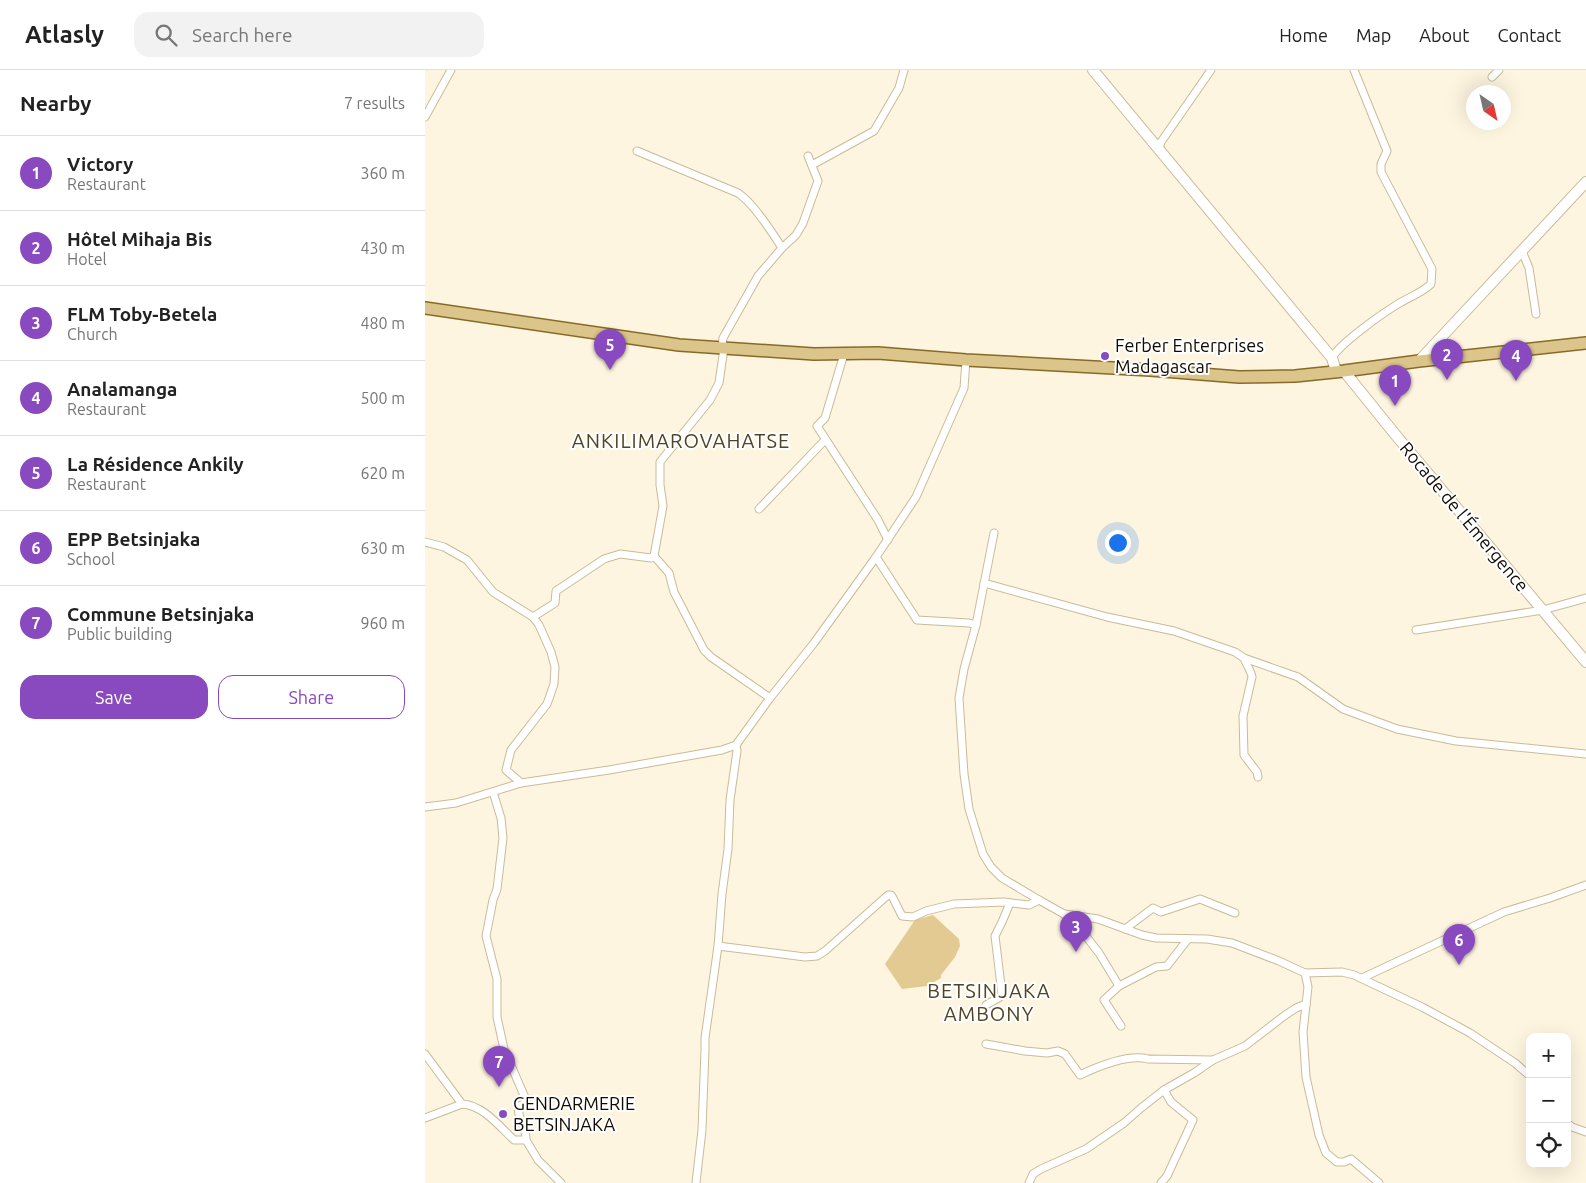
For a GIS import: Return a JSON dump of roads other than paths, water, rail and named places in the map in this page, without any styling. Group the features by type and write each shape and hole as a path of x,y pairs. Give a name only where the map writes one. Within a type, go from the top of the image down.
{"main road":[{"path":"425,308 679,345 814,354 878,353 1239,377 1295,376 1586,343"}],"street":[{"path":"425,118 451,70"},
{"path":"812,165 873,131 899,88 904,70"},
{"path":"1093,70 1332,358 1340,371"},
{"path":"1159,148 1161,142 1211,70"},
{"path":"1332,358 1335,352 1344,344 1397,304 1431,284 1432,269 1381,172 1381,164 1387,151 1354,70"},
{"path":"1492,77 1499,70"},
{"path":"637,151 745,197 773,232 782,248"},
{"path":"654,556 663,506 660,485 660,462 710,400 719,383 723,338 754,283 782,248 796,235 803,224 819,181 808,156"},
{"path":"1419,361 1586,182"},
{"path":"1521,251 1529,268 1536,314"},
{"path":"844,354 825,418 817,426 878,520 888,540"},
{"path":"425,807 456,803 521,783 609,770 722,750 736,745 770,698 812,646 888,540 916,496 964,388 966,360"},
{"name":"Rocade de l'Émergence","path":"1340,371 1586,662"},
{"path":"759,509 825,440"},
{"path":"993,532 976,625 959,698 964,774 969,809 983,854 991,867 1002,878 1064,914 1082,931 1099,953 1119,986"},
{"path":"425,542 444,547 467,560 493,592 533,617 539,625 551,652 555,667 554,684 547,704 511,750 506,770 521,783"},
{"path":"533,617 555,603 556,591 604,559 620,554 651,558 654,556"},
{"path":"654,556 669,573 674,592 704,650 770,698"},
{"path":"876,557 917,620 976,625"},
{"path":"984,583 1107,617 1174,631 1235,652 1245,658 1298,677 1343,709 1397,729 1456,741 1586,754"},
{"path":"1416,630 1543,610 1586,598"},
{"path":"1245,658 1252,677 1243,716 1244,755 1257,772 1258,777"},
{"path":"696,1183 702,1130 705,1038 718,946 728,848 730,800 737,751 736,745"},
{"path":"493,792 501,818 503,838 497,889 486,936 497,979 497,1017 504,1049 526,1100 524,1104 519,1106 518,1111 527,1135 526,1140 538,1160 561,1183"},
{"path":"1362,978 1504,912 1586,885"},
{"path":"718,946 805,957 817,956 888,895 891,895 893,898 902,916 913,916 926,910 955,904 1004,902 1029,905 1039,900"},
{"path":"1125,928 1153,908 1161,912 1200,899 1235,913"},
{"path":"985,1005 1002,994 995,936 1009,903"},
{"path":"1064,914 1098,919 1156,938 1215,940 1232,943 1305,973 1343,972 1362,978 1470,1032 1526,1073"},
{"path":"1121,1026 1104,1000 1119,986 1156,967 1167,966 1188,939"},
{"path":"1305,973 1308,987 1303,1032 1304,1058 1306,1077 1319,1135 1326,1152 1337,1162 1351,1159 1379,1183"},
{"path":"1029,1183 1033,1174 1086,1148 1124,1123 1164,1090 1194,1074 1213,1060 1245,1046 1284,1016 1306,1004"},
{"path":"986,1044 1025,1051 1065,1054 1080,1075 1128,1058 1213,1060"},
{"path":"425,1054 462,1104"},
{"path":"1161,1183 1167,1176 1193,1120 1171,1102 1164,1090"},
{"path":"425,1118 462,1104 470,1104 479,1108 514,1140 526,1140"},
{"path":"1568,1123 1586,1132"}],"place":[{"name":"Ferber Enterprises Madagascar","path":"1105,356"},
{"name":"La Résidence Ankily","path":"610,370"},
{"name":"Hôtel Mihaja Bis","path":"1447,380"},
{"name":"Analamanga","path":"1516,381"},
{"name":"Victory","path":"1395,406"},
{"name":"FLM Toby-Betela","path":"1076,952"},
{"name":"EPP Betsinjaka","path":"1459,965"},
{"name":"Commune Betsinjaka","path":"499,1087"},
{"name":"GENDARMERIE BETSINJAKA","path":"503,1114"}],"district":[{"name":"ANKILIMAROVAHATSE","path":"681,441"},
{"name":"BETSINJAKA AMBONY","path":"989,1002"}]}
